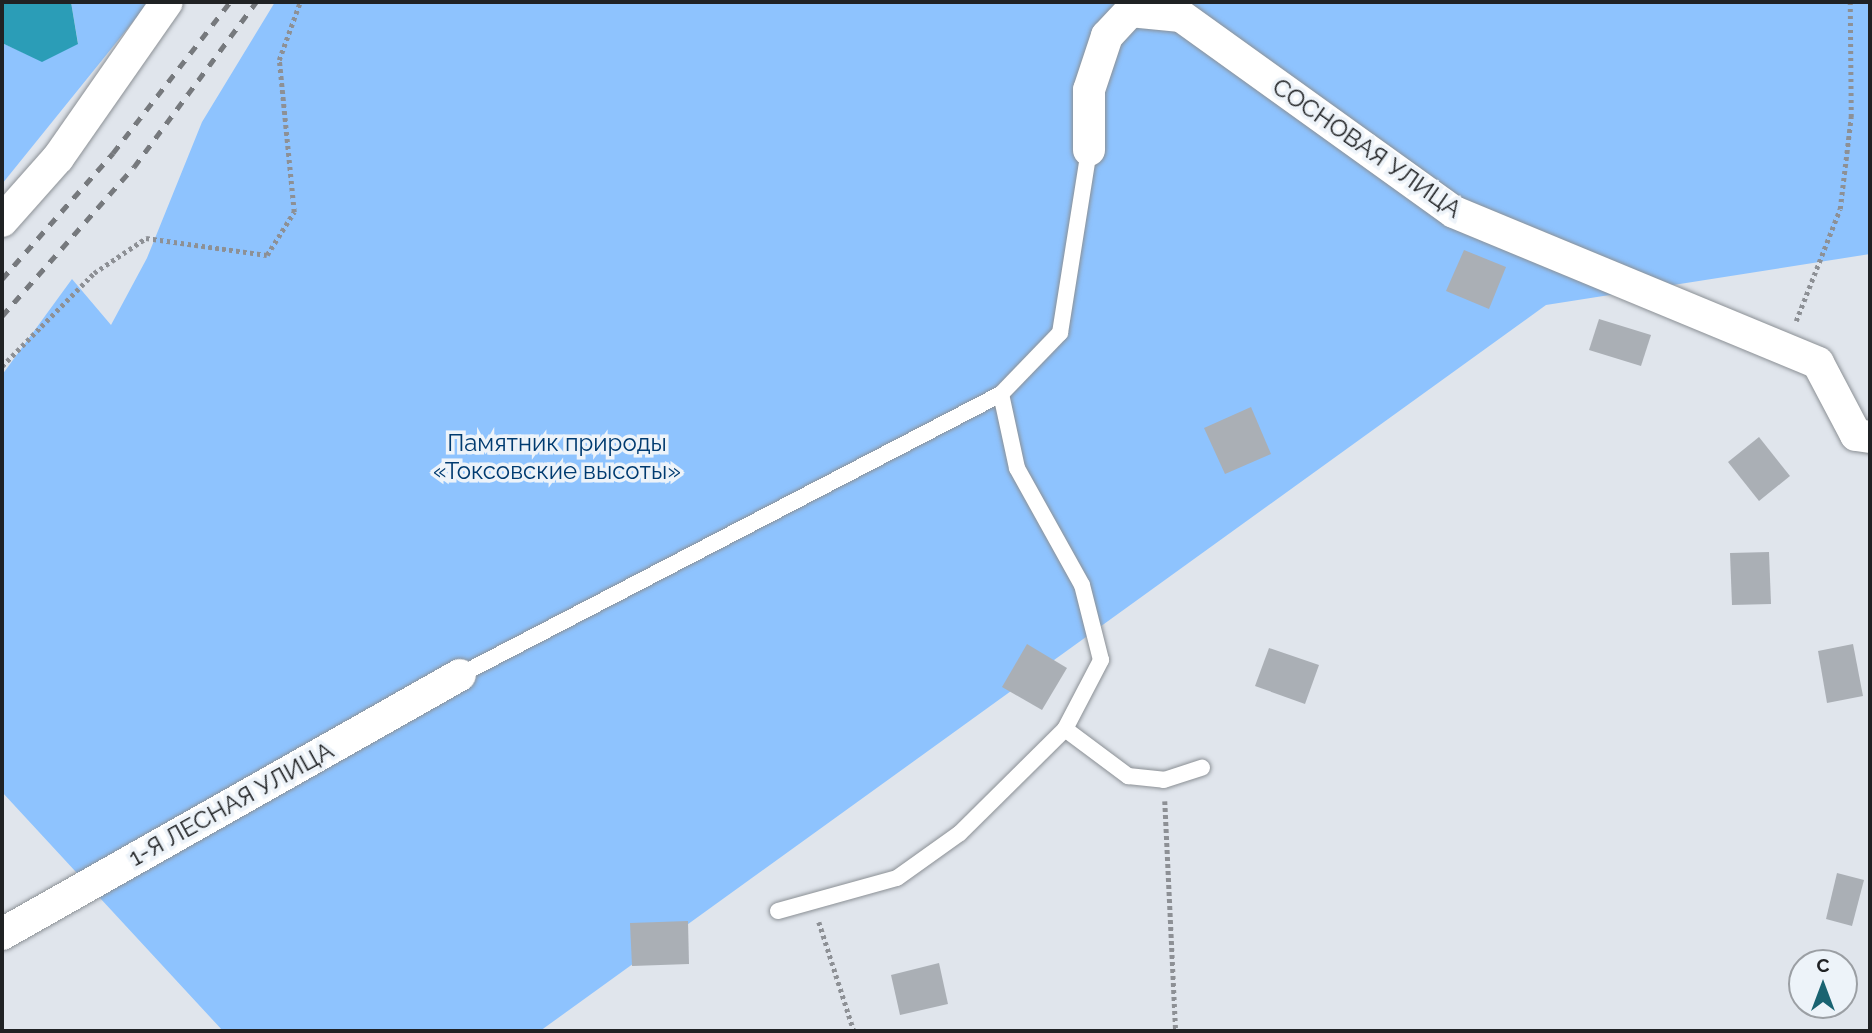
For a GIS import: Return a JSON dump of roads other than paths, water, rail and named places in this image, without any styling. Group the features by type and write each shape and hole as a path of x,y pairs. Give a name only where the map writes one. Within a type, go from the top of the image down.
{"street":[{"path":"2,221 58,158 167,2"},
{"name":"СОСНОВАЯ УЛИЦА","path":"1089,149 1089,90 1107,36 1130,12 1181,16 1454,212 1818,363 1856,435 1870,437"},
{"name":"1-Я ЛЕСНАЯ УЛИЦА","path":"2,934 460,675"}],"lane":[{"path":"460,675 1000,394 1060,333 1089,149"},
{"path":"778,911 812,898 897,878 960,833 1065,729 1101,660 1082,585 1017,468 1000,394"},
{"path":"1065,729 1128,776 1164,780 1202,768"}],"railway":[{"path":"2,279 113,153 230,2"},
{"path":"2,316 134,167 256,2"}],"park label":[{"name":"Памятник природы «Токсовские высоты»","path":"557,457"}]}
